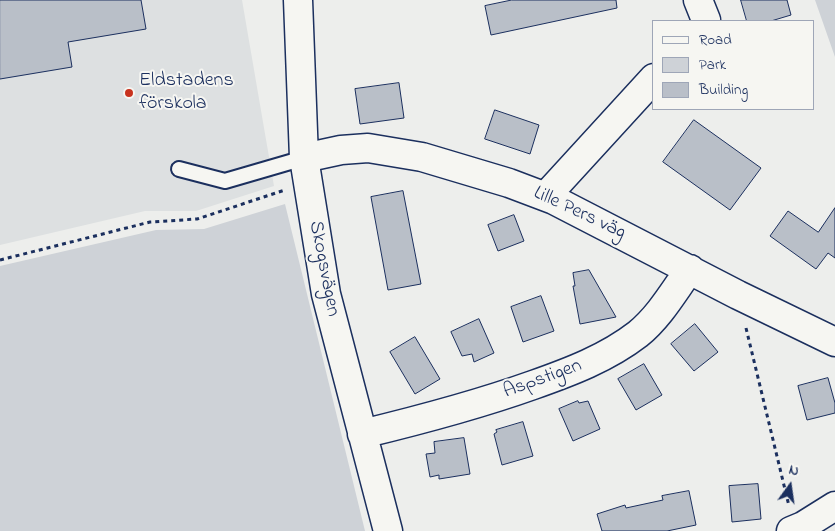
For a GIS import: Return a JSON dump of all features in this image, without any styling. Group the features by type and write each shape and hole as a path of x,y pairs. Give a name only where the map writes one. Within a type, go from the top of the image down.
{"street":[{"name":"Skogsvägen","path":"298,0 306,170 326,294 388,531"},
{"path":"546,196 652,80"},
{"name":"Lille Pers väg","path":"306,170 341,150 368,148 422,157 509,182 546,196 835,342"},
{"name":"Aspstigen","path":"362,434 432,417 503,396 556,377 612,352 639,333 659,314 690,269"},
{"path":"793,530 835,506"}],"lane":[{"path":"179,169 225,182 306,170"}],"path":[{"path":"0,260 150,222 197,219 306,170"},
{"path":"738,294 793,530"}],"shaded area":[{"name":"Eldstadens förskola","path":"0,0 242,0 274,186 196,211 145,211 0,245"}],"green space":[{"path":"815,0 835,0 835,57"},
{"path":"285,204 365,531 0,531 0,266 156,230 204,229"}],"building":[{"path":"0,0 141,0 146,29 68,42 72,67 0,79"},
{"path":"512,0 616,0 617,8 491,35 485,6"},
{"path":"741,0 787,0 791,15 774,20 747,20"},
{"path":"399,83 404,118 360,124 355,89"},
{"path":"495,110 539,125 530,154 485,139"},
{"path":"694,120 761,168 730,210 663,162"},
{"path":"403,191 421,284 388,290 371,197"},
{"path":"835,208 835,258 828,253 816,269 770,236 788,211 818,232"},
{"path":"514,215 524,241 498,251 488,225"},
{"path":"589,270 616,317 580,324 573,286 575,286 573,273"},
{"path":"541,296 554,331 523,342 511,307"},
{"path":"479,319 494,353 474,362 472,354 462,356 451,332"},
{"path":"695,324 718,352 694,371 671,344"},
{"path":"415,337 440,379 415,394 390,352"},
{"path":"644,364 662,395 636,410 618,379"},
{"path":"828,378 835,403 835,413 807,420 798,386"},
{"path":"578,401 579,403 588,401 600,429 573,441 559,409"},
{"path":"523,422 533,456 502,465 494,434 497,432 496,430"},
{"path":"464,438 470,474 439,479 439,475 430,477 426,454 435,453 434,442"},
{"path":"758,484 761,519 732,522 729,486"},
{"path":"689,491 696,525 667,531 602,531 597,514 625,505 626,508 663,500 662,496"}],"place":[{"name":"Eldstadens förskola","path":"129,93"}]}
